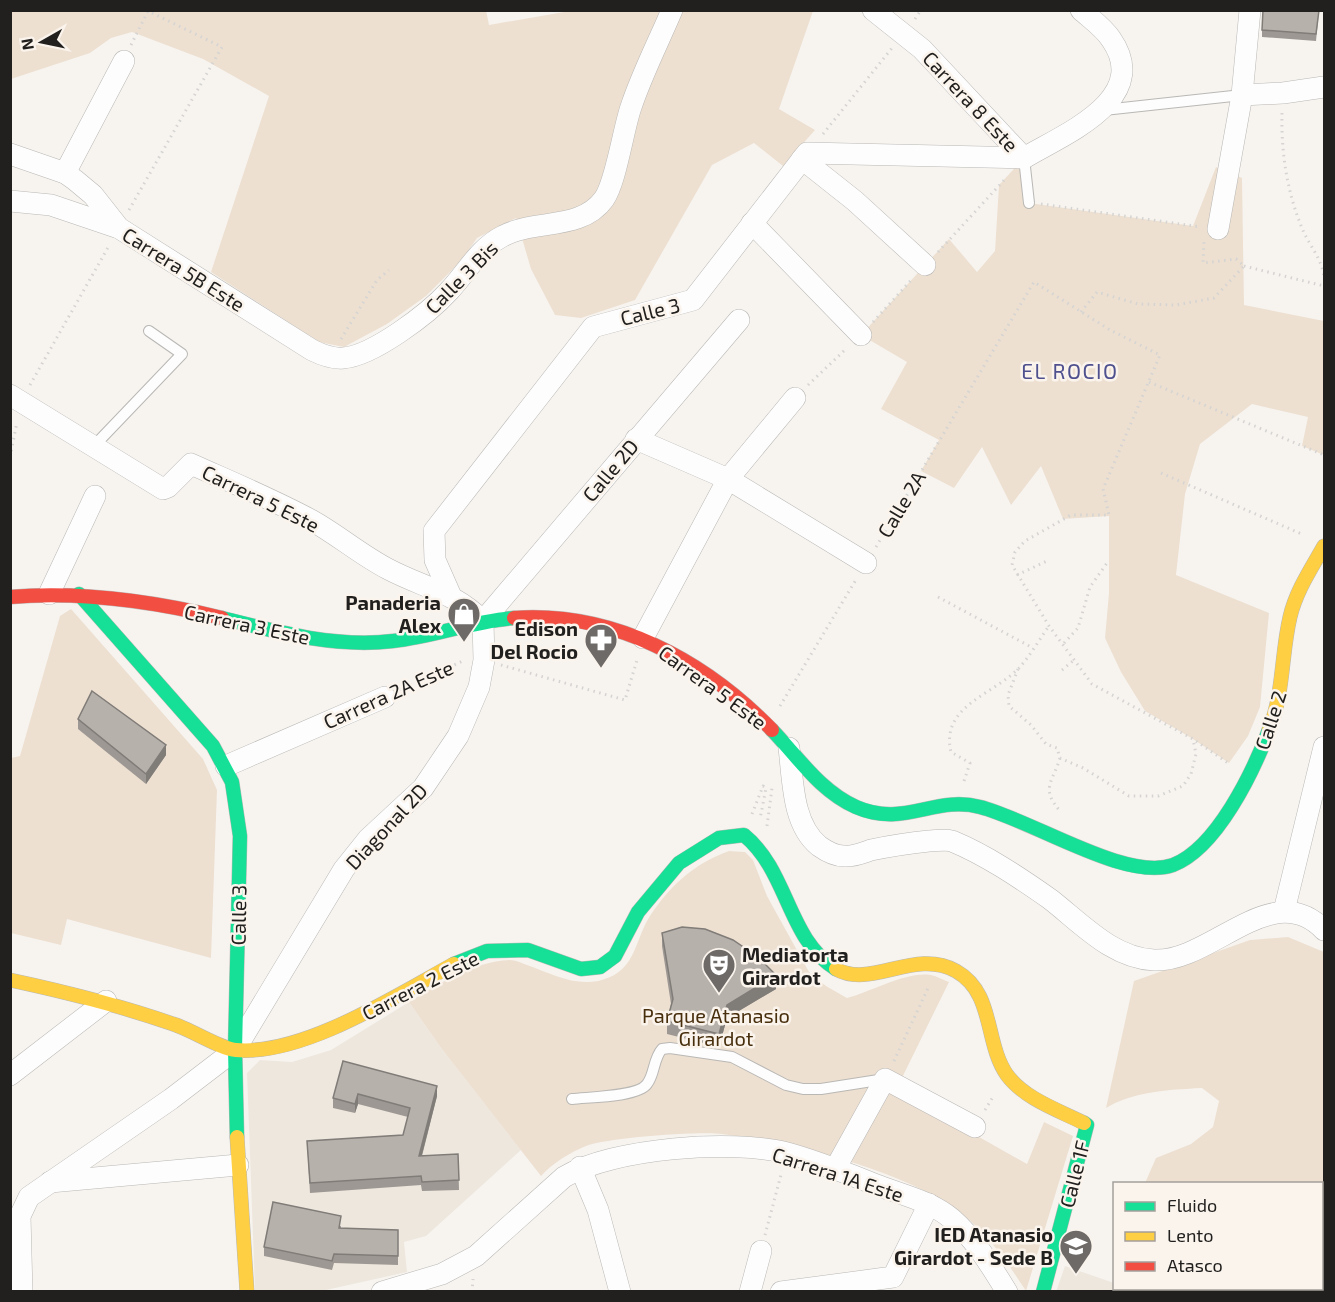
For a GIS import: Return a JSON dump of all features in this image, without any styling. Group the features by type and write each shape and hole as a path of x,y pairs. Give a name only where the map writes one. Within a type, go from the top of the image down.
{"street":[{"name":"Calle 3 Bis","path":"335,358 359,354 413,323 450,290 482,250 502,236 525,227 574,219 597,206 611,184 622,136 641,76 672,10"},
{"name":"Carrera 8 Este","path":"873,10 904,33 1024,158"},
{"path":"805,156 1024,158 1104,110 1118,87 1120,61 1110,36 1081,10"},
{"path":"1218,229 1242,94 1250,10"},
{"path":"65,173 124,61"},
{"path":"1242,94 1283,93 1324,87"},
{"name":"Carrera 5B Este","path":"10,154 65,173 93,195 119,228 312,350 335,358"},
{"path":"805,156 925,265"},
{"name":"Calle 3","path":"450,594 435,560 434,531 593,327 693,300 805,156"},
{"path":"10,201 51,205 119,228"},
{"path":"752,223 861,335"},
{"name":"Calle 2D","path":"483,621 739,320"},
{"name":"Carrera 5 Este","path":"16,398 163,489 168,487 191,464 261,495 311,521 391,571 450,594 483,621 549,618 594,625 644,638 683,662 768,726 829,791 841,800 868,811 904,814 942,805 963,803 996,812 1129,867 1155,869 1168,867"},
{"path":"644,638 728,479 795,398"},
{"path":"636,439 728,479 866,563"},
{"path":"49,594 95,496"},
{"name":"Calle 2","path":"1168,867 1182,861 1207,840 1247,776 1269,735 1280,700 1290,614 1319,543"},
{"name":"Calle 3","path":"79,594 213,746 226,766 236,800 240,836 235,1050 238,1165 248,1292"},
{"name":"Carrera 3 Este","path":"10,597 79,594 167,606 284,634 337,642 386,643 407,640 483,621"},
{"name":"Diagonal 2D","path":"235,1050 350,861 375,832 410,801 434,774 470,712 479,687 484,660 483,621"},
{"name":"Carrera 2A Este","path":"226,766 385,697"},
{"path":"1284,911 1324,747"},
{"path":"789,748 800,817 809,836 826,850 846,856 911,843 949,840 984,856 1028,884 1105,942 1128,955 1154,960 1179,958 1255,919 1284,911 1305,916 1324,930"},
{"name":"Carrera 2 Este","path":"10,980 106,1001 186,1028 235,1050 285,1046 324,1034 461,960 487,951 528,951 581,969 600,967 615,956 638,912 664,878 680,863 707,843 732,835 744,835"},
{"path":"744,835 761,849 811,947 832,967 859,975 878,973 911,962 940,964 965,977 980,994 989,1015 997,1054 1007,1074"},
{"path":"10,1075 106,1001"},
{"path":"22,1292 20,1216 29,1197 171,1099 235,1050"},
{"name":"Calle 1F","path":"1007,1074 1022,1090 1087,1125 1043,1292"},
{"path":"835,1169 885,1079 975,1127"},
{"name":"Carrera 1A Este","path":"382,1292 442,1274 476,1256 564,1177 580,1167 629,1155 679,1149 736,1148 787,1153 929,1204 952,1219 966,1233 1007,1292"},
{"path":"47,1183 238,1165"},
{"path":"580,1167 598,1210 620,1292"},
{"path":"781,1292 823,1289 893,1277 929,1204"},
{"path":"750,1292 761,1251"}],"lane":[{"path":"1104,110 1242,94"},
{"name":"Carrera 8 Este","path":"1024,158 1029,202"},
{"path":"94,446 182,354 149,331"},
{"path":"572,1099 636,1092 646,1086 657,1055 662,1049 670,1048 732,1057 786,1085 803,1089 821,1089 885,1079"}],"path":[{"path":"124,61 147,11 222,47"},
{"path":"805,156 904,33"},
{"path":"1283,93 1282,128 1287,177 1300,222 1321,261 1324,279"},
{"path":"1029,202 1218,229"},
{"path":"1218,229 1204,240 1203,263 1236,259 1244,266 1324,286"},
{"path":"1244,266 1214,298 1176,305 1138,304 1097,292 1081,312 1160,356 1103,489 1109,516 1071,515 1025,541 1016,552 1012,565 1049,626 1092,684 1193,739 1247,776"},
{"path":"335,358 339,341 377,280 389,270"},
{"name":"Calle 2A","path":"768,726 1034,282 1081,312"},
{"path":"1149,382 1324,455"},
{"path":"10,457 16,398"},
{"path":"1161,472 1319,543"},
{"path":"1017,575 1047,561"},
{"path":"1064,644 1078,628 1090,588 1107,563"},
{"path":"938,597 1033,648"},
{"path":"1049,626 1018,669 1008,695 1009,706 1031,725 1046,744 1057,748 1060,758 1049,787 1052,800 1066,824 1062,839"},
{"name":"Carrera 2A Este","path":"385,697 460,661 484,660 625,700 644,638"},
{"path":"1062,670 1074,660"},
{"path":"970,762 951,752 947,736 952,721 1018,669"},
{"path":"1060,758 1083,768 1129,796 1158,796 1182,786 1191,774 1196,754 1193,739"},
{"path":"744,835 763,786 766,788 760,820 767,827 772,786"},
{"path":"885,1079 940,964"},
{"path":"975,1127 1007,1074"},
{"path":"761,1251 787,1153"}],"shaded area":[{"path":"409,1002 441,1048 521,1150 426,1236 404,1242 407,1272 326,1290 255,1291 247,1073 260,1060 292,1062 331,1050"},
{"name":"IED Atanasio Girardot - Sede B","path":"1065,1266 1113,1283 1113,1290 1138,1291 1056,1292"}],"green space":[{"path":"486,10 489,25 570,11 813,11 779,109 815,130 783,166 754,143 712,165 635,300 581,318 555,315 531,269 516,218 477,238 461,261 426,296 387,324 344,347 319,342 211,272 269,96 203,59 132,32 111,38 90,53 11,79 11,11"},
{"path":"1024,158 1029,203 1193,226 1216,167 1242,178 1244,305 1324,321 1324,455 1302,446 1308,417 1252,404 1200,444 1185,494 1176,575 1269,613 1260,707 1248,736 1229,763 1145,711 1121,672 1105,638 1109,593 1109,516 1063,519 1041,466 1011,505 982,447 954,488 921,471 939,440 881,409 907,362 861,335 949,239 977,272 995,251 999,185"},
{"path":"71,609 203,759 217,790 211,958 67,919 61,945 11,933 11,758 20,756 60,616"},
{"name":"Parque Atanasio Girardot","path":"729,851 745,852 753,860 767,896 809,972 826,986 847,998 911,976 931,975 949,982 896,1090 1027,1164 1044,1122 1073,1136 1026,1291 1005,1259 972,1222 938,1198 879,1172 782,1144 711,1133 612,1140 586,1146 573,1152 541,1176 441,1048 409,1002 469,969 510,960 578,982 599,981 610,977 618,973 629,960 647,921 672,888 704,862"},
{"path":"1288,937 1324,952 1324,1228 1323,1182 1145,1182 1156,1158 1191,1144 1213,1127 1219,1101 1202,1088 1140,1095 1106,1108 1134,981 1250,940"}],"building":[{"path":"1263,10 1319,10 1316,34 1262,30"},
{"path":"92,691 166,745 146,774 78,719"},
{"name":"Mediatorta Girardot","path":"682,927 705,929 733,940 758,957 776,975 727,1005 719,1034 667,1021 673,999 662,933"},
{"path":"343,1061 437,1086 419,1156 458,1154 459,1180 422,1182 421,1176 310,1183 307,1141 403,1135 410,1108 358,1094 355,1104 333,1098"},
{"path":"273,1202 341,1216 339,1228 398,1230 398,1256 334,1254 332,1261 264,1247"}],"traffic: fast":[{"path":"79,594 213,746 232,782 240,836 235,1050 237,1137"},
{"path":"222,618 306,637 371,643 408,639 483,622 514,618"},
{"path":"772,730 820,783 856,807 873,813 889,814 948,805 964,804 980,807 1105,858 1153,868 1173,865 1189,856 1204,843 1232,807 1269,730"},
{"path":"454,964 487,951 528,950 581,969 600,967 615,956 638,912 679,863 719,838 744,835 759,850 770,867 807,941 836,969"},
{"path":"1043,1292 1087,1125 1084,1123"}],"traffic: slow":[{"path":"1269,730 1280,688 1287,631 1293,607 1304,580 1324,546"},
{"path":"10,980 133,1011 236,1050 262,1049 319,1034 378,1006 454,964"},
{"path":"836,969 850,974 864,975 925,964 941,965 956,971 968,980 977,992 988,1019 1000,1062 1007,1075 1032,1097 1084,1123"},
{"path":"237,1137 247,1292"}],"traffic: jam":[{"path":"10,597 64,595 117,599 222,618"},
{"path":"514,618 551,618 587,623 621,632 655,645 687,662 717,682 772,730"}],"place":[{"name":"Panaderia Alex","path":"464,643"},
{"name":"Edison Del Rocio","path":"601,669"},
{"name":"Mediatorta Girardot","path":"719,994"},
{"name":"IED Atanasio Girardot - Sede B","path":"1076,1275"}],"district":[{"name":"EL ROCIO","path":"1070,370"}]}
